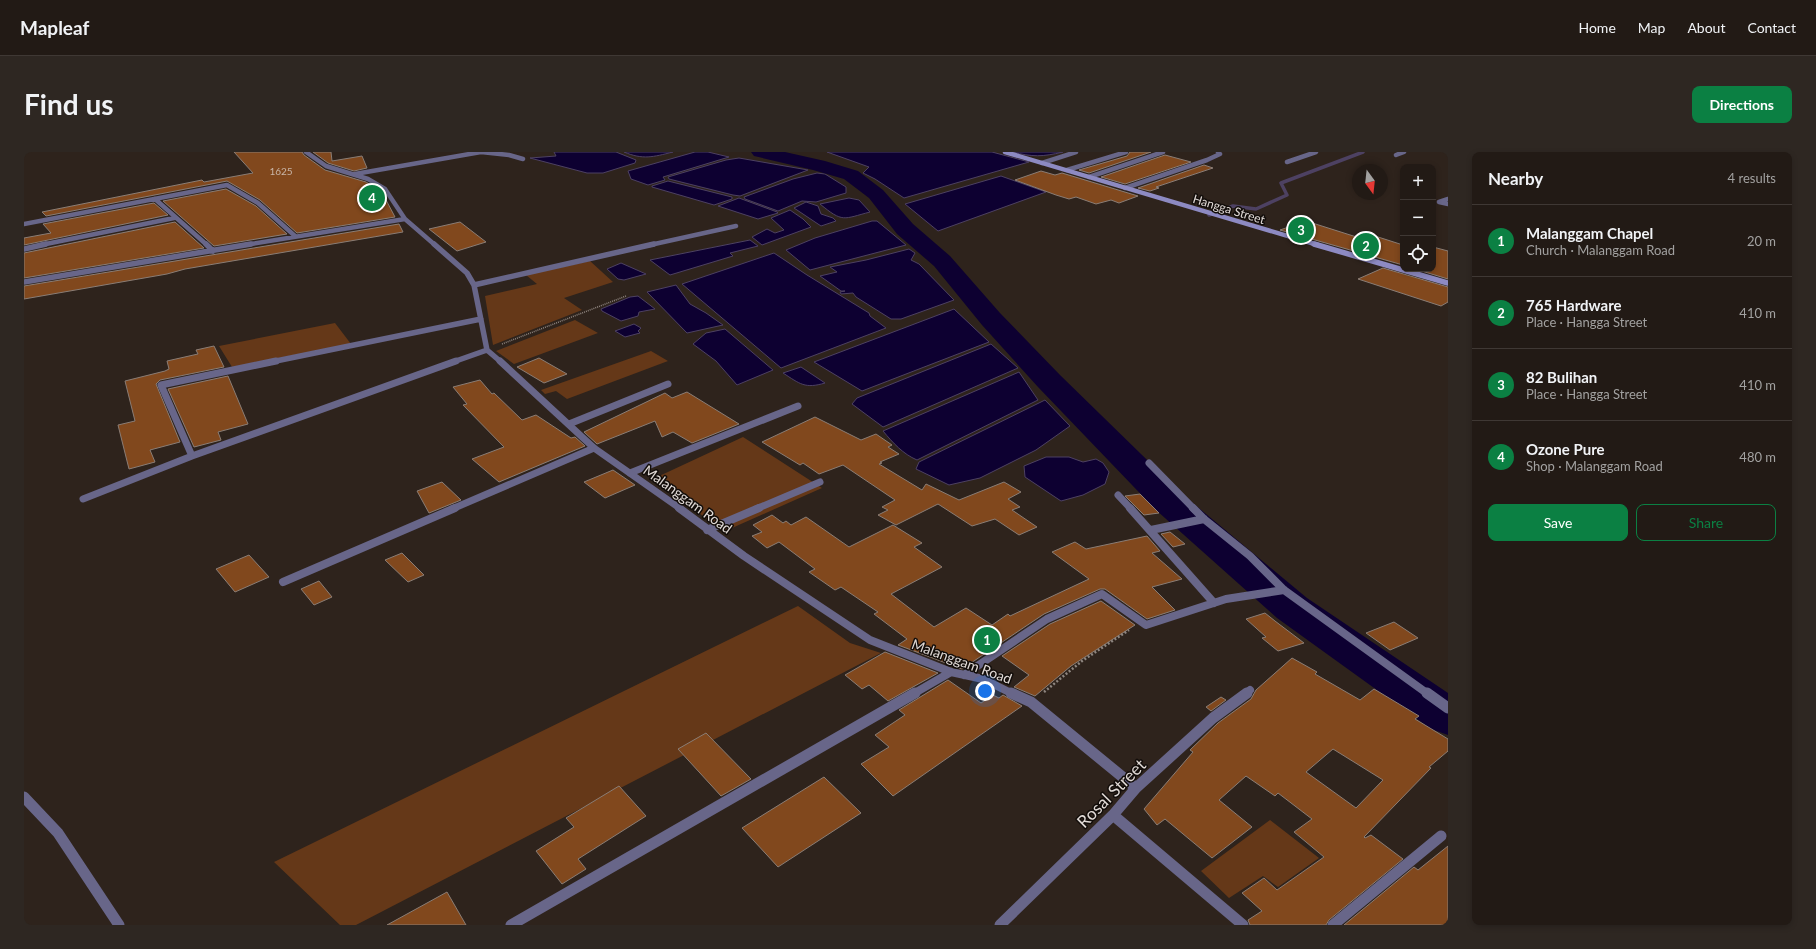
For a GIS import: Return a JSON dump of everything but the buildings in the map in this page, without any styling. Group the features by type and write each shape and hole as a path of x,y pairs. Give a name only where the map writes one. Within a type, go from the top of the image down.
{"street":[{"path":"83,499 192,456 487,350 474,284 467,273 405,219 385,189 368,179 326,166 306,152"},
{"path":"353,174 481,152 509,155 523,159"},
{"name":"Hangga Street","path":"1005,152 1448,283"},
{"path":"1042,163 1076,152"},
{"path":"1067,170 1126,152"},
{"path":"1089,177 1163,152"},
{"path":"1125,188 1207,160 1220,154 1218,152"},
{"path":"1287,162 1316,152"},
{"path":"1396,155 1404,152"},
{"path":"24,224 227,185 258,203 296,236"},
{"path":"154,199 213,251"},
{"path":"1448,199 1439,202 1448,204"},
{"path":"24,249 174,218"},
{"path":"24,282 405,219"},
{"path":"474,284 736,226"},
{"path":"192,456 161,385 481,319"},
{"name":"Malanggam Road","path":"487,350 594,448 655,490 707,530 870,640 952,672 983,679 1031,702 1136,788"},
{"path":"569,424 668,384"},
{"path":"630,473 798,406"},
{"path":"283,582 594,448"},
{"path":"1149,463 1204,519 1250,556 1284,590 1448,708"},
{"path":"707,530 820,482"},
{"path":"1118,495 1151,530 1214,603"},
{"path":"1151,530 1204,519"},
{"path":"964,675 1044,620 1084,600 1102,594 1146,625 1226,599 1284,590"},
{"path":"511,925 952,672"},
{"name":"Rosal Street","path":"1000,925 1113,815 1136,788 1214,718 1250,690"},
{"path":"24,797 58,833 119,925"},
{"path":"1113,815 1243,925"},
{"path":"1333,925 1441,836"}],"path":[{"path":"487,350 626,296"},
{"path":"1031,702 1082,661 1124,633 1146,625"}],"shaded area":[{"path":"554,152 616,152 636,160 635,163 603,173 587,173 530,158 556,156"},
{"path":"624,152 673,152 643,157"},
{"path":"695,152 708,152 729,157 663,177 665,180 648,185 631,179 628,171"},
{"path":"827,152 992,152 1029,162 904,198 863,173 869,167"},
{"path":"1012,152 1063,152 1038,156"},
{"path":"739,158 808,170 740,196 669,179 668,177 726,160"},
{"path":"817,173 825,174 846,187 846,193 816,202 802,201 778,211 745,199 744,197 793,179"},
{"path":"1001,176 1046,192 938,231 905,204"},
{"path":"668,181 732,197 732,199 714,205 652,187"},
{"path":"739,198 778,213 758,219 718,206"},
{"path":"849,198 859,200 870,212 844,218 839,217 820,204"},
{"path":"806,202 818,206 821,214 833,218 836,221 821,226 794,208"},
{"path":"790,210 811,227 762,245 752,237 767,229 775,233 784,230 771,218"},
{"path":"872,221 877,221 906,245 810,270 786,250 815,238"},
{"path":"750,240 758,246 730,253 733,256 670,275 650,260"},
{"path":"909,249 915,253 911,260 919,264 954,300 901,319 891,319 856,297 853,293 841,294 840,292 845,291 841,291 820,276 837,272 830,267"},
{"path":"774,253 869,313 870,316 886,328 781,368 682,284"},
{"path":"590,261 613,282 564,298 582,310 493,345 485,296 537,284 526,275"},
{"path":"621,263 646,274 624,280 618,279 607,269"},
{"path":"676,285 690,304 723,325 687,333 647,292"},
{"path":"638,296 655,309 639,312 638,316 621,321 602,311 601,309 630,297"},
{"path":"954,309 989,342 862,391 814,362"},
{"path":"575,320 598,333 514,364 496,351"},
{"path":"335,323 351,344 232,367 219,346"},
{"path":"634,324 641,328 638,331 640,333 625,337 615,331"},
{"path":"725,329 773,370 737,385 716,361 693,344 706,333"},
{"path":"991,344 1018,368 883,427 852,404 857,398"},
{"path":"651,351 668,361 567,399 556,391 545,394 541,390"},
{"path":"801,367 825,383 812,386 807,385 794,380 783,373"},
{"path":"1019,372 1038,400 917,460 898,448 883,431"},
{"path":"1045,400 1070,426 1036,450 980,478 949,485 916,469 919,462"},
{"path":"743,437 822,488 723,532 655,478"},
{"path":"1046,457 1069,457 1083,462 1096,459 1103,463 1109,472 1105,484 1083,495 1061,501 1025,477 1024,466"},
{"path":"798,606 850,643 881,653 356,925 340,925 274,862"},
{"path":"1270,820 1319,858 1278,887 1263,876 1229,898 1201,871"}],"waterway":[{"path":"760,152 818,165 851,175 876,194 905,229 942,261 991,319 1049,381 1169,502 1292,608 1448,717"},
{"path":"1209,215 1233,206 1256,209 1287,195 1281,183 1363,152"}],"place":[{"name":"Ozone Pure","path":"372,198"},
{"name":"82 Bulihan","path":"1301,230"},
{"name":"765 Hardware","path":"1366,246"},
{"name":"Malanggam Chapel","path":"987,640"}]}
